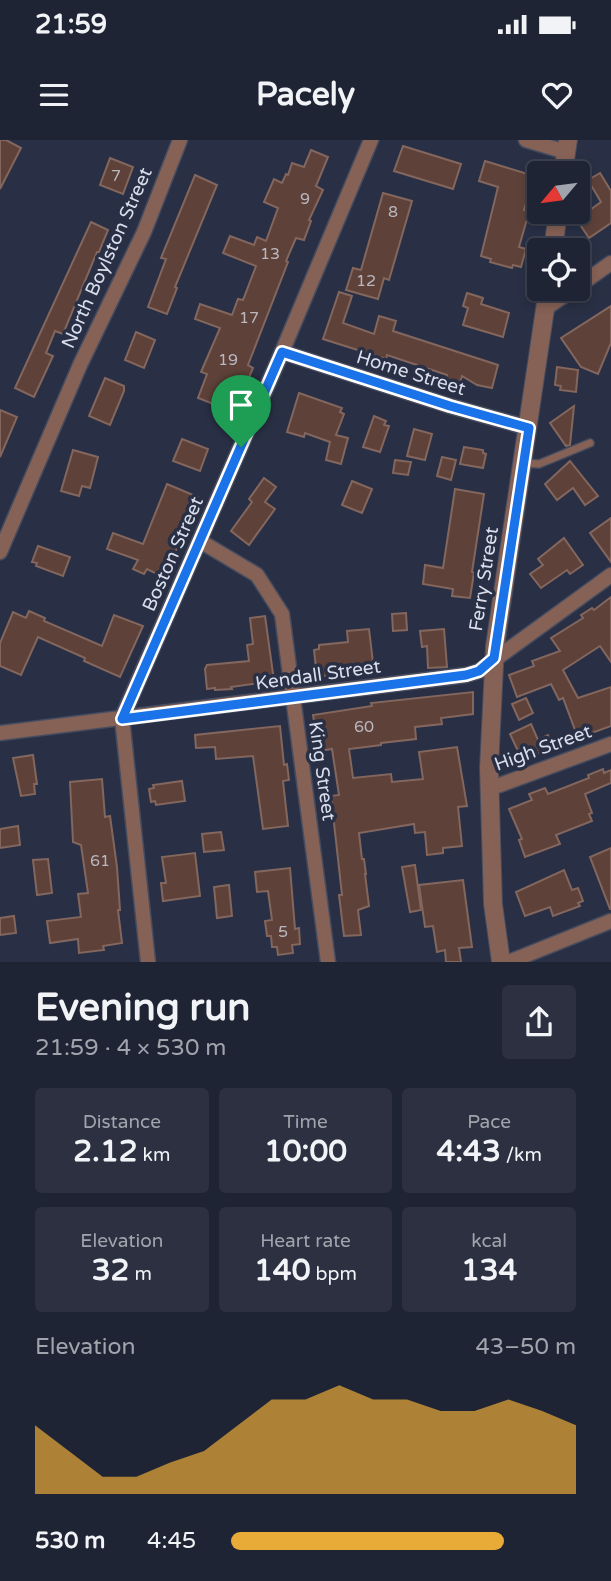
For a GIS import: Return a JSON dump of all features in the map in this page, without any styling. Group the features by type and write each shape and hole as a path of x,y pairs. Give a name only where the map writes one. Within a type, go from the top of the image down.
{"street":[{"name":"North Boylston Street","path":"0,552 69,391 144,232 180,140"},
{"name":"Boston Street","path":"148,961 122,719 371,140"},
{"path":"526,140 567,146"},
{"path":"590,277 611,263"},
{"name":"Ferry Street","path":"501,961 493,904 489,789 494,658 547,301"},
{"path":"546,308 556,301"},
{"name":"Home Street","path":"282,352 450,406 529,428"},
{"name":"King Street","path":"200,541 257,575 282,614 328,961"},
{"name":"Kendall Street","path":"0,733 293,699 466,675 479,671 611,575"},
{"name":"High Street","path":"489,789 611,744"},
{"path":"509,961 611,921"}],"lane":[{"path":"524,463 539,464 590,443"}],"building":[{"path":"0,140 6,140 21,148 0,189"},
{"path":"403,146 461,164 453,189 394,171"},
{"path":"311,150 328,157 316,186 323,190 309,220 311,221 304,240 296,238 286,261 288,262 248,365 253,368 248,380 243,378 231,411 198,398 207,374 201,372 220,328 195,319 200,304 232,315 238,299 243,300 256,266 223,253 230,236 254,245 257,237 266,241 278,208 264,202 274,179 282,183 292,163 304,167"},
{"path":"110,158 133,167 123,194 100,185"},
{"path":"485,161 527,174 527,200 524,210 527,211 527,219 519,247 526,249 521,267 513,265 512,268 490,262 491,259 481,256 498,187 479,181"},
{"path":"600,173 611,191 611,223 589,238 580,224 590,224 590,210 601,202 590,179"},
{"path":"195,175 217,185 175,287 177,288 167,314 148,307 166,259 161,258"},
{"path":"383,193 412,201 389,280 384,278 378,299 346,290 353,268 361,270"},
{"path":"91,222 108,230 63,334 55,331 46,353 53,356 34,397 15,388"},
{"path":"339,292 352,296 343,323 374,334 379,316 396,321 393,331 498,365 492,388 477,385 462,376 460,383 446,379 447,375 387,355 386,359 323,339"},
{"path":"467,293 483,298 481,304 509,313 503,337 463,325 468,308 463,306"},
{"path":"611,306 611,343 598,374 581,367 561,338"},
{"path":"136,332 155,340 144,368 125,360"},
{"path":"557,367 578,370 576,392 560,390 561,386 555,385"},
{"path":"105,378 124,386 110,425 89,416"},
{"path":"299,393 342,408 340,412 344,414 336,435 348,438 341,464 326,460 330,442 305,433 304,437 287,432"},
{"path":"574,406 570,445 566,446 550,423"},
{"path":"0,410 17,417 0,457"},
{"path":"374,416 386,421 384,425 389,426 380,452 363,447"},
{"path":"414,429 432,434 425,460 407,456"},
{"path":"182,439 208,449 200,471 173,461"},
{"path":"464,447 483,450 486,454 483,468 460,464"},
{"path":"73,450 98,457 90,488 82,486 79,496 61,491"},
{"path":"442,457 456,460 451,480 437,476"},
{"path":"395,460 411,462 408,475 393,473"},
{"path":"570,461 598,496 585,505 573,488 557,500 545,484"},
{"path":"264,478 276,487 265,502 275,509 249,545 231,531 252,502 249,499"},
{"path":"352,481 372,489 362,513 342,505"},
{"path":"167,484 198,497 186,525 188,526 163,577 147,569 144,574 133,569 138,560 107,549 113,533 143,544"},
{"path":"455,489 484,494 470,598 452,596 453,589 423,584 425,565 443,568"},
{"path":"611,518 611,562 590,533"},
{"path":"564,538 583,565 570,574 567,570 541,588 530,574 543,565 538,559"},
{"path":"38,546 70,557 63,576 32,562"},
{"path":"611,597 611,662 600,646 563,670 578,698 611,687 611,726 578,738 563,698 559,700 551,684 517,697 509,675 534,666 532,661 560,651 551,638"},
{"path":"29,611 45,618 44,621 102,646 114,615 143,626 120,677 38,637 21,675 0,666 0,643 13,612 26,618"},
{"path":"406,613 407,630 393,631 392,614"},
{"path":"265,616 274,681 231,687 232,689 207,689 207,665 249,661 247,645 253,644 250,618"},
{"path":"369,629 374,671 317,677 314,650 319,649 319,645 348,642 347,631"},
{"path":"444,629 447,667 428,668 427,646 422,647 420,631"},
{"path":"473,692 473,714 441,718 442,724 415,727 416,739 349,749 353,778 391,774 392,782 423,779 419,752 457,747 467,806 458,807 462,846 443,848 443,853 427,855 425,832 415,833 414,824 359,833 369,906 358,910 361,935 344,936 331,796 339,795 332,749 319,751 313,715 372,706 371,703"},
{"path":"526,698 533,713 519,720 512,704"},
{"path":"531,724 538,740 548,735 554,747 525,759 510,734"},
{"path":"280,726 284,765 287,764 289,780 283,781 288,826 263,829 253,756 216,759 215,747 196,748 195,735"},
{"path":"33,755 37,784 34,784 35,794 21,796 13,758"},
{"path":"603,769 604,773 611,770 611,783 585,794 592,821 556,835 560,844 525,857 519,840 522,839 509,809 532,800 529,794 545,788 548,794 589,778 588,775"},
{"path":"102,779 105,817 110,816 117,867 122,943 103,946 104,950 79,953 78,939 50,943 47,921 81,917 78,894 88,893 81,845 73,842 70,782"},
{"path":"182,781 185,801 156,805 155,801 151,802 149,789 154,788 153,785"},
{"path":"18,826 20,845 0,848 0,829"},
{"path":"221,832 224,850 204,852 202,834"},
{"path":"611,848 611,909 610,909 590,857"},
{"path":"195,853 200,896 163,901 161,883 166,883 162,857"},
{"path":"48,859 52,893 37,895 33,860"},
{"path":"415,865 421,910 410,912 402,867"},
{"path":"290,868 295,929 299,928 300,944 292,945 293,953 278,955 277,947 272,947 271,936 267,936 265,921 272,920 268,891 257,892 255,872"},
{"path":"564,870 572,890 578,888 583,901 578,903 580,906 553,916 550,907 525,916 516,892"},
{"path":"463,880 472,947 459,948 461,962 446,962 445,950 437,952 433,926 425,927 419,885"},
{"path":"229,885 232,916 217,918 214,887"},
{"path":"14,916 16,933 0,935 0,918"}],"route":[{"path":"282,352 450,406 529,428 494,658 479,671 466,675 122,719 241,447 282,352"}]}
